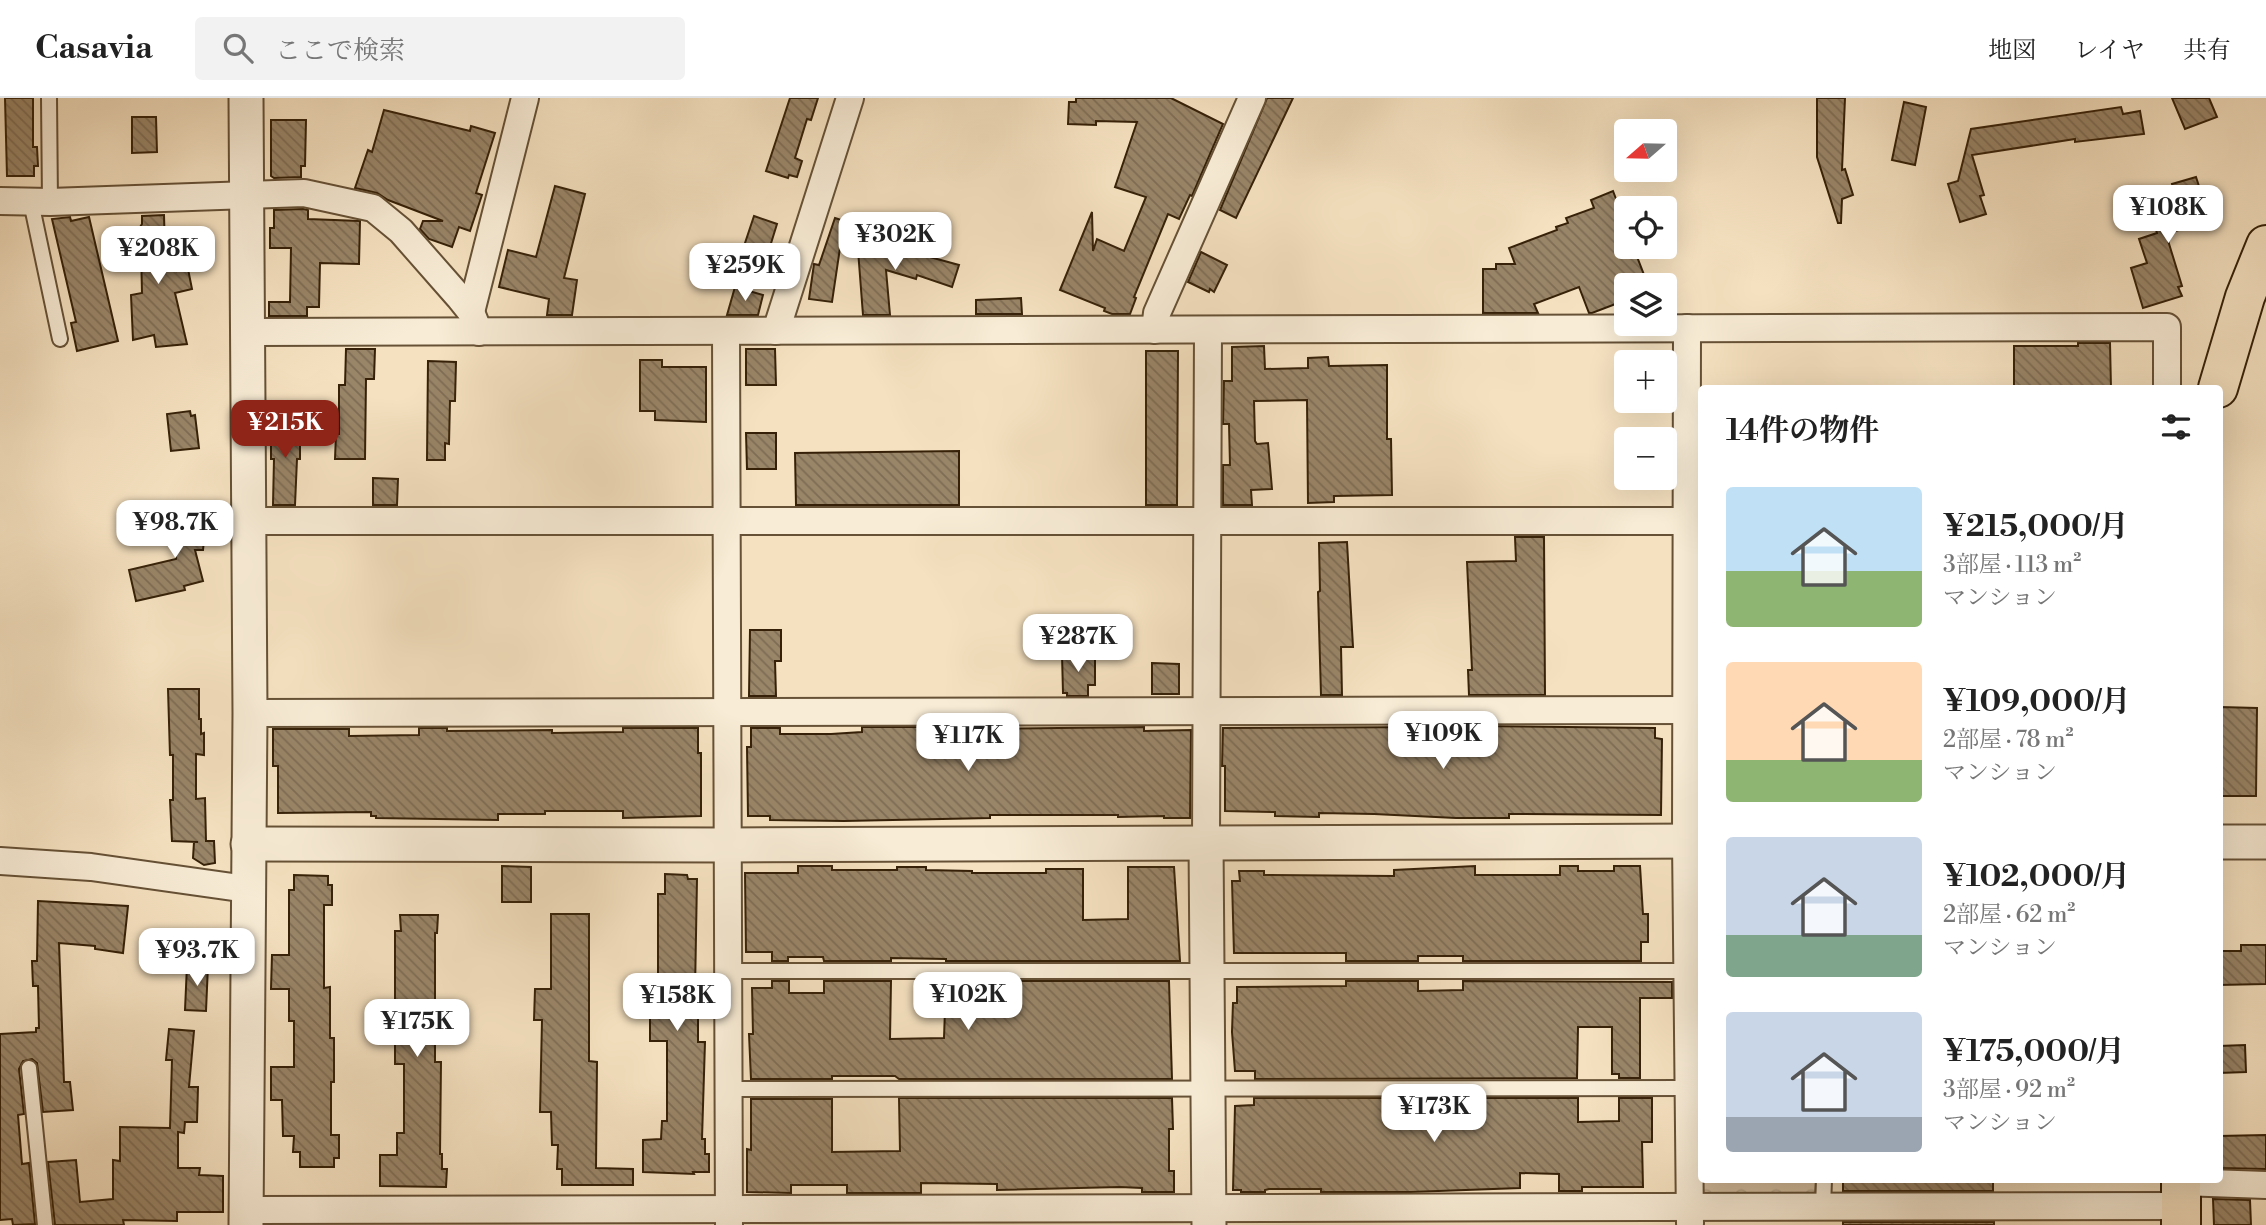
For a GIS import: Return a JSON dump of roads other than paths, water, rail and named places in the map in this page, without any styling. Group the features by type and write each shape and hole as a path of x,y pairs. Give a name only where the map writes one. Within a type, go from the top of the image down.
{"main road":[{"path":"2219,385 2245,297 2266,245"}],"street":[{"path":"246,98 250,713 246,1217 1690,1216 1824,1206 2181,1198 2266,1185"},
{"path":"475,322 525,98"},
{"path":"776,331 850,98"},
{"path":"1155,330 1157,313 1252,98"},
{"path":"0,201 40,202 304,192 373,208 401,231 475,322"},
{"path":"246,332 475,322 726,331 2167,327 2167,385"},
{"path":"1687,328 1694,521 1695,971 1690,1088 1690,1216"},
{"path":"1208,330 1206,842 1209,1216"},
{"path":"726,331 729,1217"},
{"path":"247,521 1694,521"},
{"path":"250,713 1694,710"},
{"path":"248,844 1694,841"},
{"path":"2223,842 2266,842"},
{"path":"0,861 92,867 247,889"}],"lane":[{"path":"49,98 40,202 60,339"},
{"path":"728,971 1695,971"},
{"path":"29,1068 45,1225"},
{"path":"728,1089 1690,1088"},
{"path":"1824,1183 1824,1206"}]}
